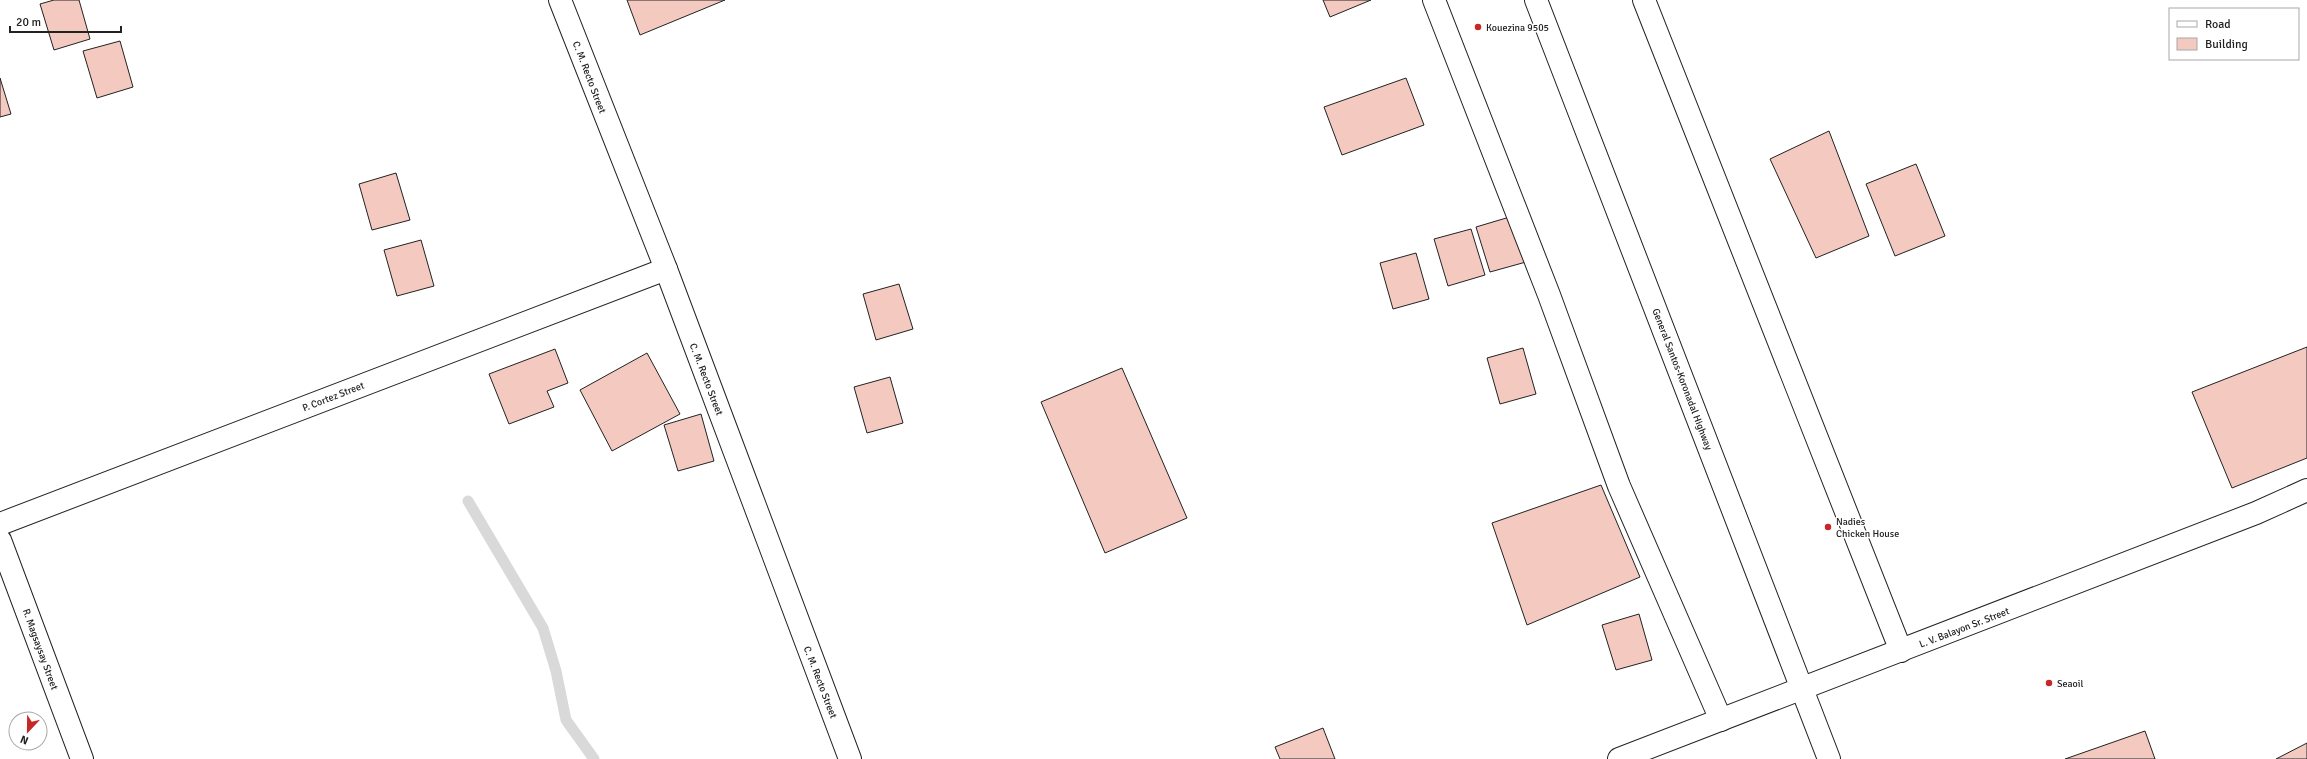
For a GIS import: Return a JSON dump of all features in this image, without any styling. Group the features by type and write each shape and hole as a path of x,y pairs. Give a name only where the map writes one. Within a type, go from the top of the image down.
{"main road":[{"name":"C. M. Recto Street","path":"560,0 666,268 850,759"},
{"path":"1434,0 1549,295 1619,486 1721,720"},
{"name":"General Santos-Koronadal Highway","path":"1536,0 1829,759"},
{"path":"1644,0 1901,651"},
{"name":"P. Cortez Street","path":"0,524 666,268"},
{"name":"L. V. Balayon Sr. Street","path":"1619,759 2256,514 2307,490"},
{"name":"R. Magsaysay Street","path":"0,540 82,759"}],"building":[{"path":"54,0 79,0 90,39 54,50 40,4"},
{"path":"627,0 725,0 640,35"},
{"path":"1323,0 1371,0 1330,17"},
{"path":"120,41 133,87 97,98 83,51"},
{"path":"0,78 11,114 0,117"},
{"path":"1406,78 1424,125 1342,155 1324,107"},
{"path":"1829,131 1869,236 1816,258 1770,159"},
{"path":"1916,164 1945,236 1895,256 1866,184"},
{"path":"396,173 410,220 372,230 359,184"},
{"path":"1513,216 1526,262 1490,272 1476,227"},
{"path":"1471,229 1485,275 1448,286 1434,239"},
{"path":"421,240 434,286 397,296 384,250"},
{"path":"1416,253 1429,299 1393,309 1380,263"},
{"path":"899,284 913,329 876,340 863,294"},
{"path":"2307,347 2307,458 2232,488 2192,392"},
{"path":"1523,348 1536,394 1500,404 1487,358"},
{"path":"555,349 568,383 547,391 554,407 509,424 489,374"},
{"path":"647,353 680,414 612,451 580,390"},
{"path":"1122,368 1187,518 1105,553 1041,402"},
{"path":"890,377 903,423 867,433 854,387"},
{"path":"701,414 714,461 678,471 664,425"},
{"path":"1601,485 1640,577 1527,625 1492,523"},
{"path":"1639,614 1652,660 1616,670 1602,625"},
{"path":"1323,728 1335,759 1280,759 1275,747"},
{"path":"2145,731 2155,759 2065,759"},
{"path":"2307,743 2307,759 2276,759"}],"waterway":[{"path":"468,501 543,628 556,671 566,720 594,759"}],"place":[{"name":"Kouezina 9505","path":"1478,27"},
{"name":"Nadies Chicken House","path":"1828,527"},
{"name":"Seaoil","path":"2049,683"}]}
